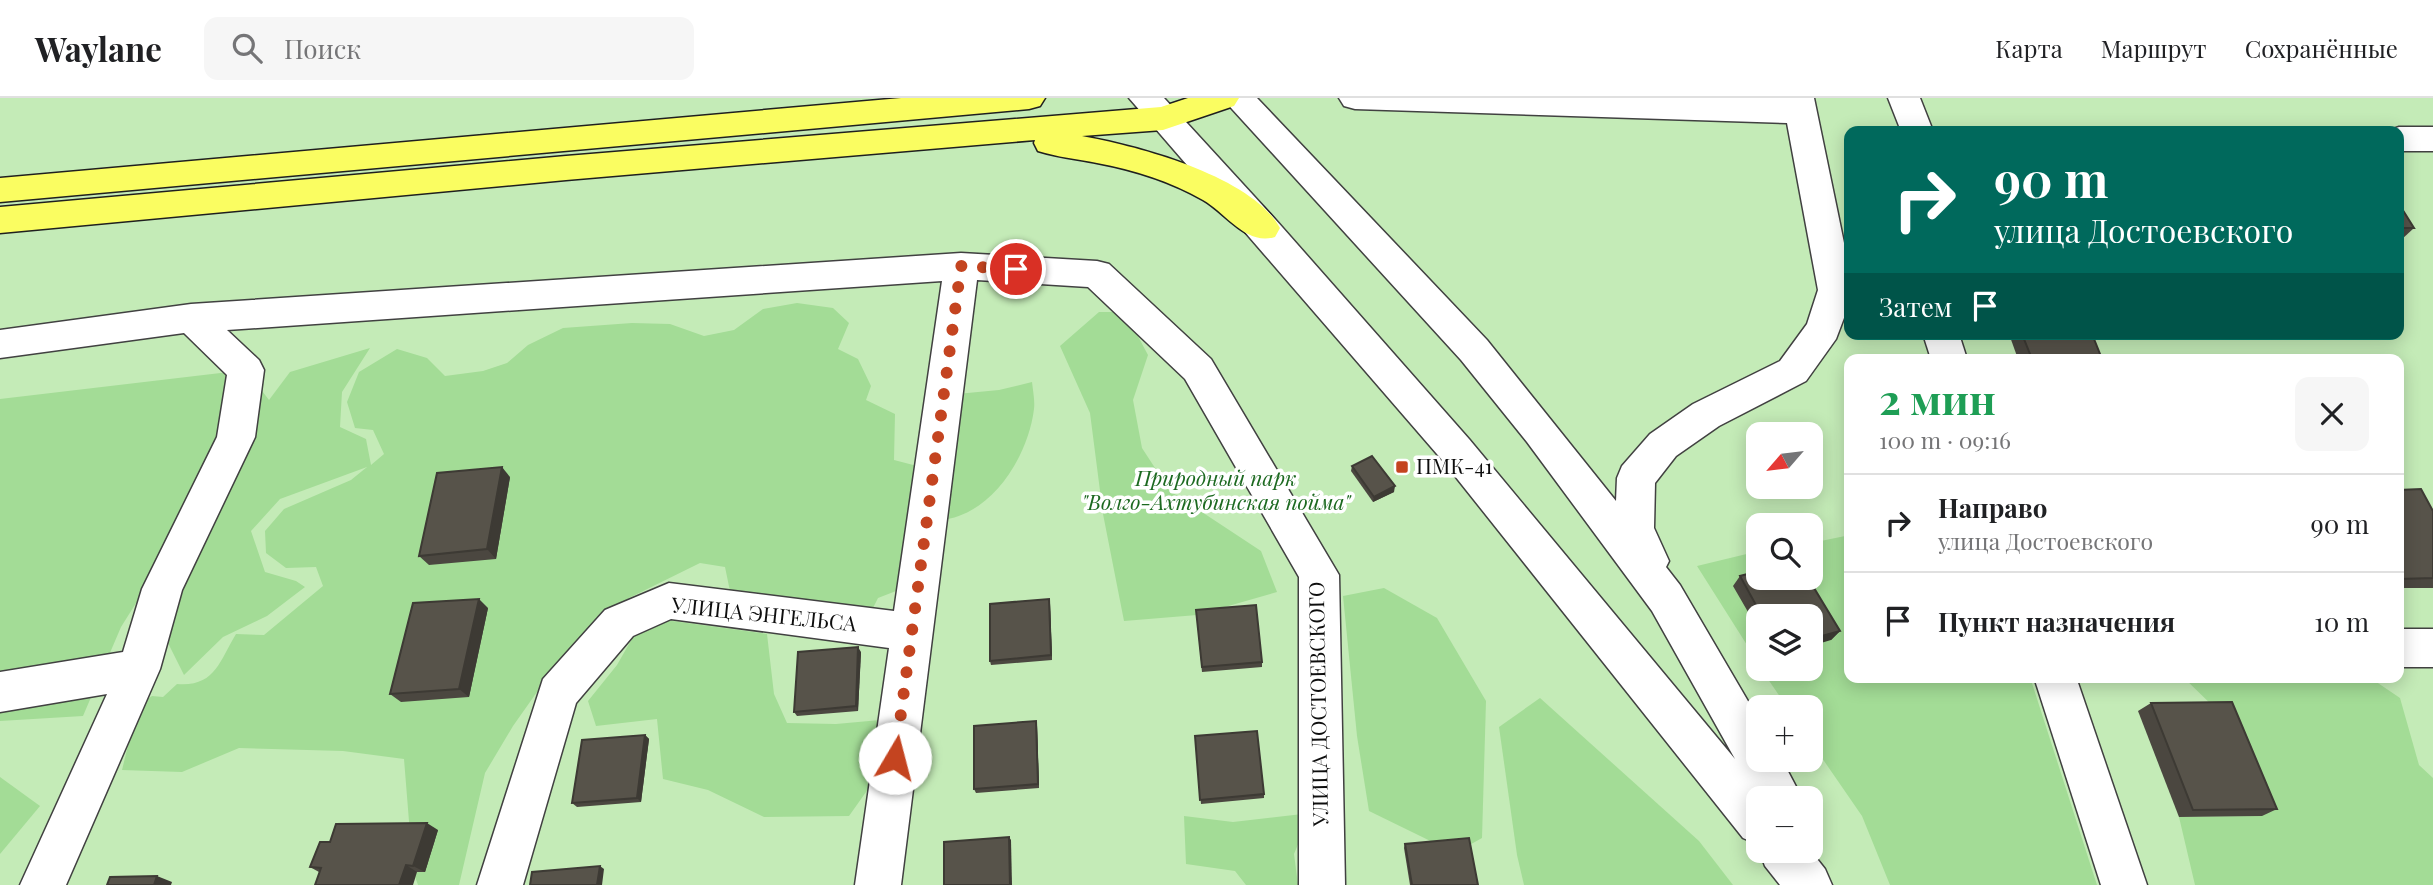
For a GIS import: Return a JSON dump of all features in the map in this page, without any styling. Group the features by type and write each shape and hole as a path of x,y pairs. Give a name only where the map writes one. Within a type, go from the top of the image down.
{"main road":[{"path":"0,179 696,112 764,98"},
{"path":"0,190 1029,98"},
{"path":"0,220 975,134 1223,98"},
{"path":"975,134 1099,150 1138,158 1218,193 1263,228"}],"street":[{"path":"1238,98 1474,350 1666,598"},
{"path":"1354,98 1800,105 1836,290 1823,329 1793,371 1756,393 1706,415 1663,445 1636,478 1634,528 1666,598 1773,786"},
{"path":"1904,98 1915,126"},
{"path":"1154,108 1263,228 1456,450 1746,807"},
{"path":"2404,139 2433,139"},
{"path":"878,885 961,266"},
{"name":"УЛИЦА ДОСТОЕВСКОГО","path":"0,344 191,318 961,266 1097,274 1198,369 1319,575 1322,885"},
{"path":"43,885 139,669 162,589 236,438 246,370 191,318"},
{"name":"УЛИЦА ЭНГЕЛЬСА","path":"500,885 558,693 619,622 669,601 912,632"},
{"path":"2404,648 2433,648"},
{"path":"0,692 139,669"},
{"path":"2057,683 2124,885"},
{"path":"1791,863 1809,885"},
{"path":"1817,863 1829,885"}],"green space":[{"name":"Природный парк \"Волго-Ахтубинская пойма\"","path":"0,98 2433,98 2433,885 0,885"},
{"path":"797,303 833,308 849,323 838,349 858,359 871,386 866,400 895,414 894,460 921,467 957,394 999,390 1032,382 1034,406 1030,427 1015,464 1004,481 976,507 959,516 941,520 914,591 896,591 878,598 866,622 731,596 725,567 700,563 629,598 617,615 561,658 513,726 485,773 459,885 418,885 413,871 404,759 343,751 239,748 182,772 122,770 138,705 152,696 163,697 177,684 190,684 208,677 220,663 236,634 264,635 323,586 316,567 286,568 266,553 265,531 284,509 351,480 367,467 280,499 251,531 265,572 296,581 305,587 267,616 223,637 184,675 165,637 186,584 158,568 121,627 83,716 0,721 0,399 246,370 269,400 290,372 370,348 342,392 340,427 366,439 371,465 384,454 373,430 355,428 347,402 359,372 397,349 427,358 445,376 483,371 507,363 528,345 563,328 632,323 670,324 704,336 734,330 763,309"},
{"path":"1099,312 1125,312 1148,355 1133,400 1142,448 1170,491 1261,551 1277,592 1197,615 1124,621 1103,514 1090,413 1060,346"},
{"path":"1844,536 1844,683 2032,683 2097,885 1890,885 1862,816 1823,759 1823,695 1779,695 1769,681 1823,681 1823,604 1746,604 1746,643 1697,566 1746,554 1746,590 1823,590 1823,541"},
{"path":"1384,588 1437,618 1486,701 1482,838 1455,853 1369,811 1357,736 1343,596"},
{"path":"636,616 767,634 774,694 787,723 836,724 891,719 883,768 849,816 764,817 708,790 663,779 657,719 596,726 588,701 617,665 633,637"},
{"path":"2189,683 2378,683 2400,698 2419,765 2433,778 2433,885 2195,885 2179,817 2262,816 2218,711"},
{"path":"1540,698 1699,841 1733,885 1524,885 1517,855 1499,727"},
{"path":"0,777 40,806 0,854"},
{"path":"1311,813 1294,854 1298,885 1246,885 1235,871 1186,864 1184,816 1233,822"}],"building":[{"path":"2404,212 2414,228 2404,228"},
{"path":"2024,340 2094,340 2100,354 2030,354"},
{"path":"1372,456 1395,486 1374,497 1352,466"},
{"path":"502,467 487,549 419,556 437,473"},
{"path":"2421,489 2433,511 2433,578 2404,579 2404,490"},
{"path":"1746,574 1746,587 1740,576"},
{"path":"1748,590 1815,590 1840,631 1823,636 1823,604 1755,604"},
{"path":"479,599 459,689 390,694 413,603"},
{"path":"1049,599 1051,655 990,661 990,604"},
{"path":"1256,605 1262,662 1202,667 1196,610"},
{"path":"858,647 856,706 794,712 798,652"},
{"path":"2232,702 2277,809 2193,810 2151,703"},
{"path":"1036,721 1038,784 974,789 974,726"},
{"path":"1257,731 1264,794 1200,800 1195,736"},
{"path":"645,735 637,798 572,803 582,740"},
{"path":"427,823 413,866 406,865 399,885 315,885 321,868 310,867 320,842 330,842 336,824"},
{"path":"1009,837 1010,885 944,885 944,842"},
{"path":"1469,838 1478,885 1412,885 1405,844"},
{"path":"600,866 597,885 530,885 532,872"},
{"path":"157,876 154,885 107,885 110,877"}],"place":[{"name":"ПМК-41","path":"1402,467"}],"route":[{"path":"895,758 961,266 1016,269"}]}
